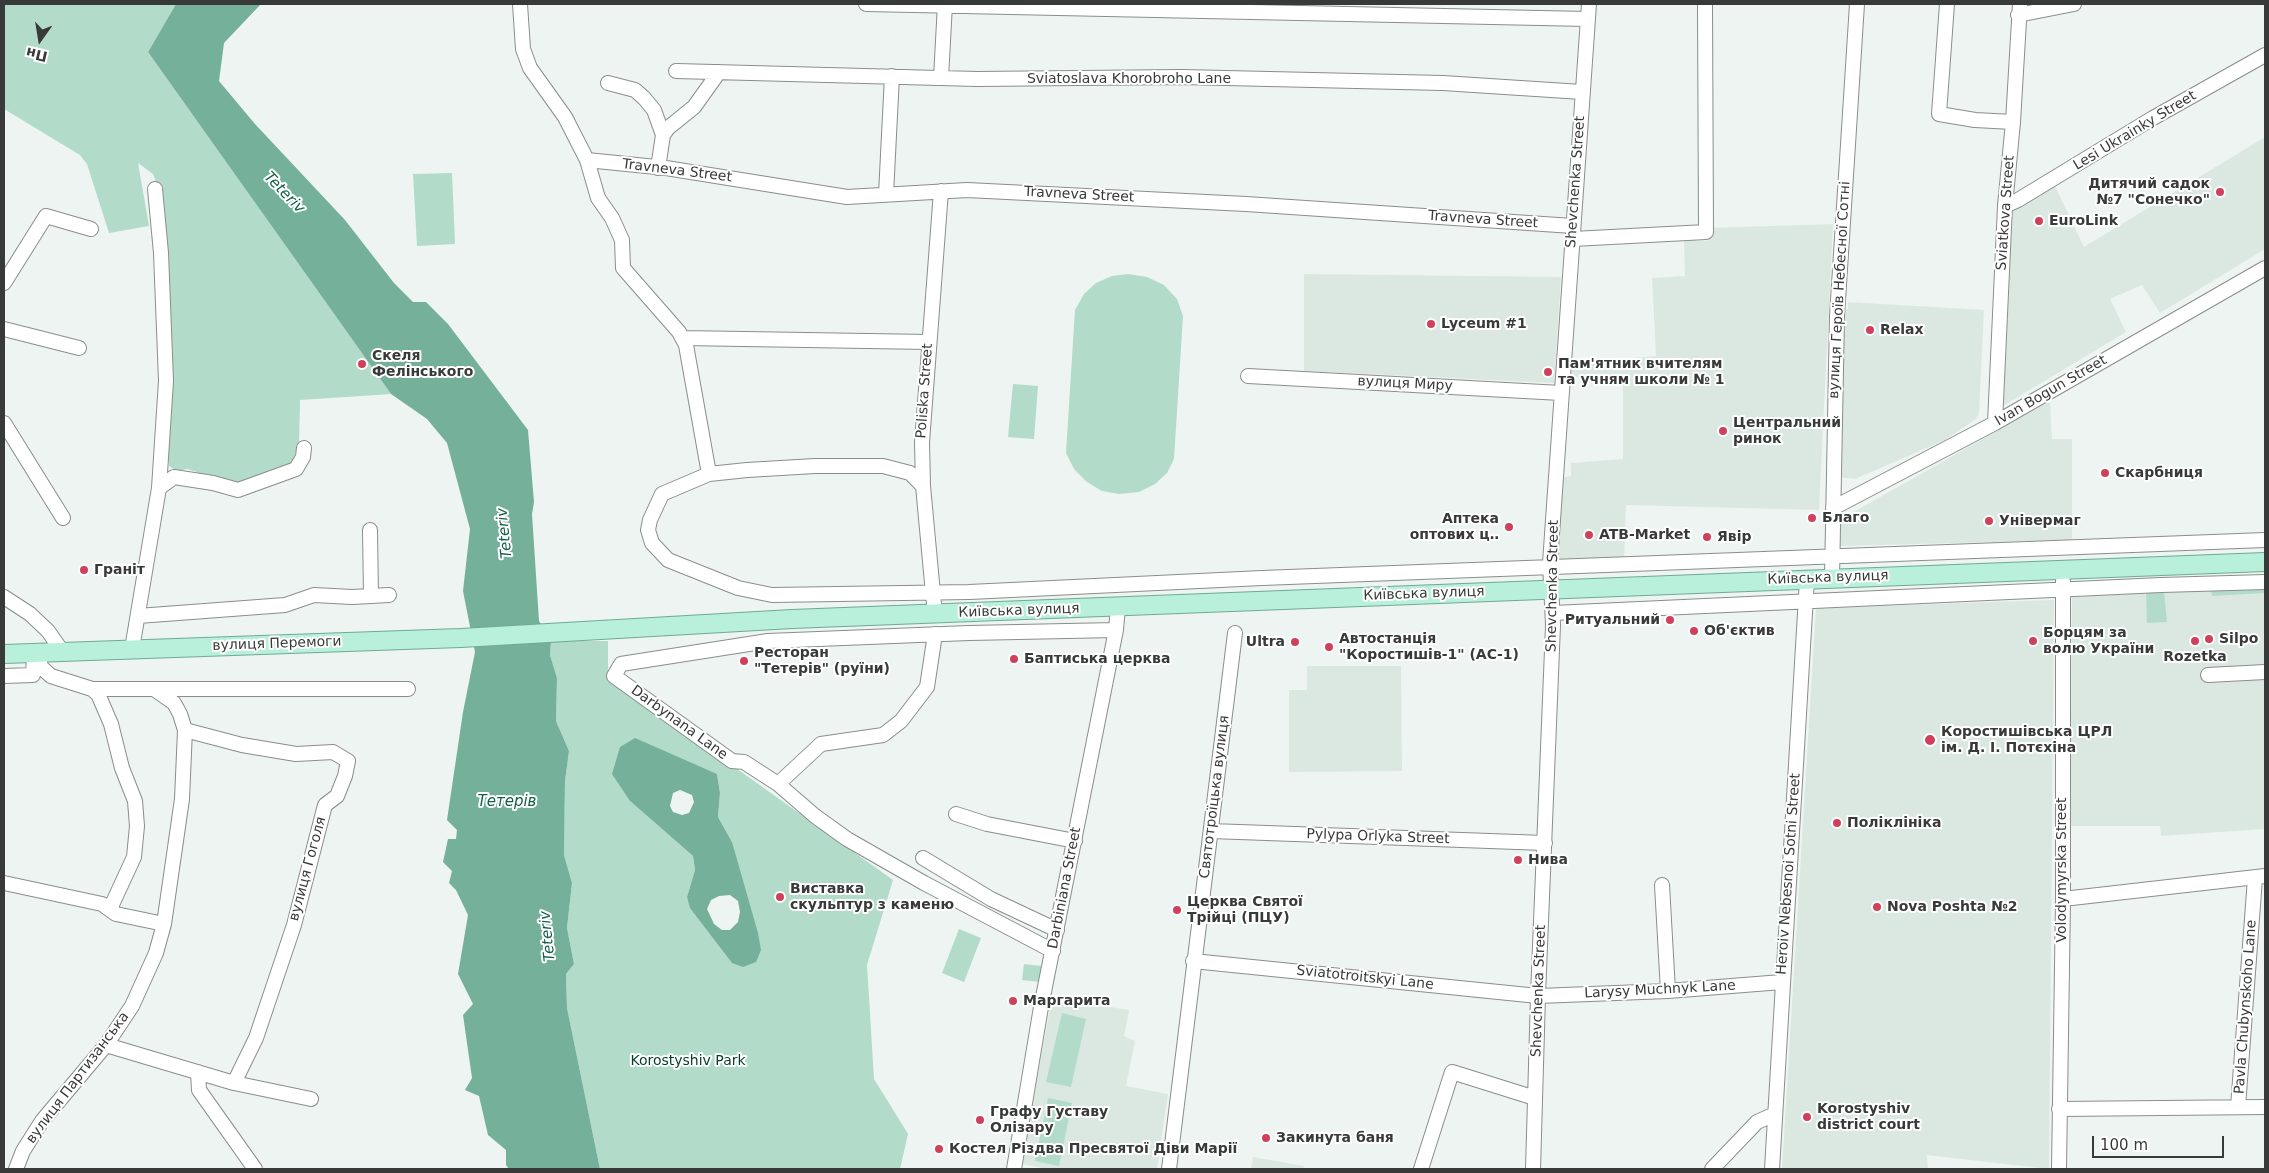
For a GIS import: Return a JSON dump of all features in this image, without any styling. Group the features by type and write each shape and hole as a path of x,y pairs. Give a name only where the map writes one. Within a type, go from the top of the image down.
{"main road":[{"name":"Київська вулиця","path":"582,631 792,619 935,615 2265,562"},
{"name":"вулиця Перемоги","path":"4,654 422,639 582,631"}],"street":[{"path":"520,4 523,49 530,68 565,118 587,160 598,198 612,218 622,240 623,268 686,345 709,474"},
{"path":"866,4 1507,10 1588,18"},
{"name":"Shevchenka Street","path":"1533,1169 1553,613 1550,567 1589,4"},
{"name":"Travneva Street","path":"587,160 658,168 847,197 967,190 1246,204 1573,233 1706,232 1706,4"},
{"name":"вулиця Героїв Небесної Сотні","path":"1832,578 1837,316 1857,4"},
{"path":"1948,4 1939,114 1975,120 2013,122"},
{"path":"2019,10 2074,4"},
{"path":"941,78 945,5"},
{"name":"Sviatkova Street","path":"1995,423 2004,206 2013,122 2019,10"},
{"name":"Lesi Ukrainky Street","path":"2004,206 2018,200 2154,118 2265,55"},
{"name":"Sviatoslava Khorobroho Lane","path":"676,71 941,78 1182,78 1433,83 1582,92"},
{"path":"658,168 663,135 668,128 694,107 718,72"},
{"path":"886,194 892,76"},
{"path":"608,83 635,90 644,98 654,110 663,135"},
{"path":"132,649 159,488 166,381 161,253 155,190"},
{"name":"Poliska Street","path":"935,615 923,486 922,442 941,191"},
{"path":"4,283 46,216 91,228"},
{"name":"Ivan Bogun Street","path":"1833,508 1995,423 2265,268"},
{"path":"4,328 79,348"},
{"path":"682,338 929,342"},
{"name":"вулиця Миру","path":"1248,376 1561,393"},
{"path":"4,423 63,518"},
{"path":"159,488 174,477 214,482 238,490 296,469 304,458 304,448"},
{"name":"Київська вулиця","path":"923,486 910,473 883,466 767,469 709,474 662,494 650,520 648,530 652,543 668,560 706,577 738,588 772,595 932,591 970,592 1550,567 2265,540"},
{"path":"370,530 371,596"},
{"path":"2158,566 2161,584"},
{"name":"Volodymyrska Street","path":"2059,1169 2063,899 2063,570"},
{"name":"Heroiv Nebesnoi Sotni Street","path":"1772,1169 1807,579"},
{"path":"1553,613 2161,584 2265,582"},
{"path":"138,616 286,605 314,595 389,595"},
{"path":"4,597 30,614 48,631 62,651"},
{"name":"Darbiniana Street","path":"1014,1169 1053,951 1116,630 1118,607"},
{"name":"Київська вулиця","path":"934,634 1116,630"},
{"name":"Святотроїцька вулиця","path":"1169,1169 1193,961 1235,633"},
{"path":"778,784 821,744 883,735 901,721 927,686 934,634"},
{"name":"Darbynana Lane","path":"934,634 768,641 621,664 614,676 732,761 744,762 778,784 815,816 847,838 924,883 1053,951"},
{"path":"4,676 33,675 36,652"},
{"path":"36,652 41,667 51,676 92,689 408,689"},
{"path":"2208,675 2265,672"},
{"path":"92,689 98,694 112,724 122,768 134,801 137,826 134,857 110,909"},
{"name":"вулиця Партизанська","path":"16,1169 23,1152 42,1120 106,1045 132,1006 156,952 164,924 182,799 185,730 174,703 154,689"},
{"name":"вулиця Гоголя","path":"185,730 242,744 296,754 333,752 348,761 337,796 325,804 294,925 256,1038 234,1083"},
{"path":"956,814 987,824 1075,840"},
{"name":"Pylypa Orlyka Street","path":"1211,831 1545,843"},
{"path":"923,858 991,899 1057,930"},
{"path":"2063,899 2260,877"},
{"name":"Pavla Chubynskoho Lane","path":"2238,1107 2260,877"},
{"path":"4,883 102,904 116,914 164,924"},
{"path":"1662,885 1668,992"},
{"name":"Sviatotroitskyi Lane","path":"1193,961 1538,996"},
{"name":"Larysy Muchnyk Lane","path":"1538,996 1668,992 1782,982"},
{"path":"106,1045 234,1083 311,1099"},
{"path":"198,1072 198,1090 255,1169"},
{"path":"1421,1169 1452,1072 1535,1098"},
{"path":"2059,1109 2265,1107"},
{"path":"1712,1169 1757,1122 1775,1114"}],"shaded area":[{"path":"2265,137 2265,249 2160,313 2142,285 2110,299 2126,332 1998,409 2012,212 2055,186 2084,247"},
{"path":"1833,224 1819,510 1626,505 1624,563 1554,563 1559,478 1571,476 1571,463 1623,459 1623,377 1569,377 1571,360 1604,361 1656,356 1652,278 1685,276 1684,241 1707,241 1709,228"},
{"name":"Lyceum #1","path":"1304,274 1561,277 1554,383 1304,371"},
{"path":"1848,302 1984,310 1979,414 1976,419 1945,440 1855,479 1837,477 1842,310 1848,309"},
{"path":"2050,401 2052,439 2072,439 2072,540 1840,546 1840,521 1843,518"},
{"path":"2265,587 2265,829 2161,836 2160,826 2070,826 2072,597"},
{"path":"2054,600 2049,1169 1927,1155 1928,1169 1782,1169 1816,608"},
{"path":"1307,666 1401,666 1402,771 1289,772 1289,690 1307,690"},
{"path":"1052,998 1129,1010 1124,1036 1135,1041 1126,1086 1168,1094 1157,1169 1048,1169 1021,1164"},
{"path":"1253,1157 1304,1166 1303,1169 1251,1169"}],"green space":[{"path":"4,4 176,4 148,52 391,394 300,400 299,444 292,462 275,473 237,486 216,481 187,469 177,471 169,466 157,184 153,174 138,163 149,226 109,233 87,164 80,155 4,109"},
{"path":"452,173 455,244 417,246 413,174"},
{"path":"1128,274 1147,277 1164,285 1177,299 1183,316 1174,459 1167,473 1155,484 1139,492 1119,494 1102,491 1087,482 1074,469 1066,453 1075,310 1084,294 1096,283 1112,276"},
{"path":"1013,384 1038,386 1034,439 1008,437"},
{"path":"2265,587 2265,593 2212,596 2211,590"},
{"path":"2164,592 2167,622 2147,623 2146,593"},
{"name":"Korostyshiv Park","path":"551,641 608,641 608,677 893,880 867,965 874,1079 908,1134 900,1169 600,1169 567,1008 566,974 574,964 567,928 572,883 564,855 565,781 569,751 556,721 557,678 550,655","holes":["682,760 717,774 720,793 718,817 732,842 756,962 732,963 687,897 695,870 693,856 630,801"]},
{"path":"959,929 981,938 964,982 942,973"},
{"path":"1024,964 1042,966 1040,982 1022,980"},
{"path":"1062,1013 1086,1019 1071,1087 1046,1082"},
{"path":"1048,1098 1072,1103 1059,1166 1035,1161"}],"water":[{"name":"Тетерів","path":"176,4 261,4 224,43 219,81 255,124 345,220 394,283 413,302 426,302 448,324 528,430 534,502 532,514 539,621 551,641 550,655 557,678 556,721 569,751 565,781 564,855 572,883 567,928 574,964 566,974 567,1008 600,1169 509,1169 506,1165 506,1150 488,1135 479,1096 465,1090 472,1078 463,1015 473,1004 458,974 468,915 456,890 449,883 452,871 443,862 448,839 456,839 457,830 447,820 463,712 475,652 463,591 470,529 447,443 427,419 391,394 148,52"},
{"path":"635,738 717,774 720,793 718,817 732,842 758,933 761,950 756,962 743,967 732,963 690,908 687,897 695,870 693,856 630,801 612,774 620,747","holes":["680,790 692,795 694,802 689,813 682,815 673,812 670,806 673,793","730,895 738,901 740,912 738,922 730,930 722,930 714,924 707,909 711,900 719,896"]}],"place":[{"name":"Дитячий садок №7 \"Сонечко\"","path":"2220,192"},
{"name":"EuroLink","path":"2039,221"},
{"name":"Lyceum #1","path":"1431,324"},
{"name":"Relax","path":"1870,330"},
{"name":"Скеля Фелінського","path":"362,364"},
{"name":"Пам'ятник вчителям та учням школи № 1","path":"1548,372"},
{"name":"Центральний ринок","path":"1723,431"},
{"name":"Скарбниця","path":"2105,473"},
{"name":"Благо","path":"1812,518"},
{"name":"Універмаг","path":"1989,521"},
{"name":"Аптека оптових ц‥","path":"1509,527"},
{"name":"ATB-Market","path":"1589,535"},
{"name":"Явір","path":"1707,537"},
{"name":"Граніт","path":"84,570"},
{"name":"Ритуальний","path":"1670,620"},
{"name":"Об'єктив","path":"1694,631"},
{"name":"Silpo","path":"2209,639"},
{"name":"Борцям за волю України","path":"2033,641"},
{"name":"Rozetka","path":"2195,641"},
{"name":"Ultra","path":"1295,642"},
{"name":"Автостанція \"Коростишів-1\" (АС-1)","path":"1329,647"},
{"name":"Баптиська церква","path":"1014,659"},
{"name":"Ресторан \"Тетерів\" (руїни)","path":"744,661"},
{"name":"Коростишівська ЦРЛ ім. Д. І. Потєхіна","path":"1930,740"},
{"name":"Поліклініка","path":"1837,823"},
{"name":"Нива","path":"1518,860"},
{"name":"Виставка скульптур з каменю","path":"780,897"},
{"name":"Nova Poshta №2","path":"1877,907"},
{"name":"Церква Святої Трійці (ПЦУ)","path":"1177,910"},
{"name":"Маргарита","path":"1013,1001"},
{"name":"Korostyshiv district court","path":"1807,1117"},
{"name":"Графу Густаву Олізару","path":"980,1120"},
{"name":"Закинута баня","path":"1266,1138"},
{"name":"Костел Різдва Пресвятої Діви Марії","path":"939,1149"}],"water label":[{"name":"Teteriv","path":"284,193"},
{"name":"Teteriv","path":"505,533"},
{"name":"Teteriv","path":"548,936"}]}
